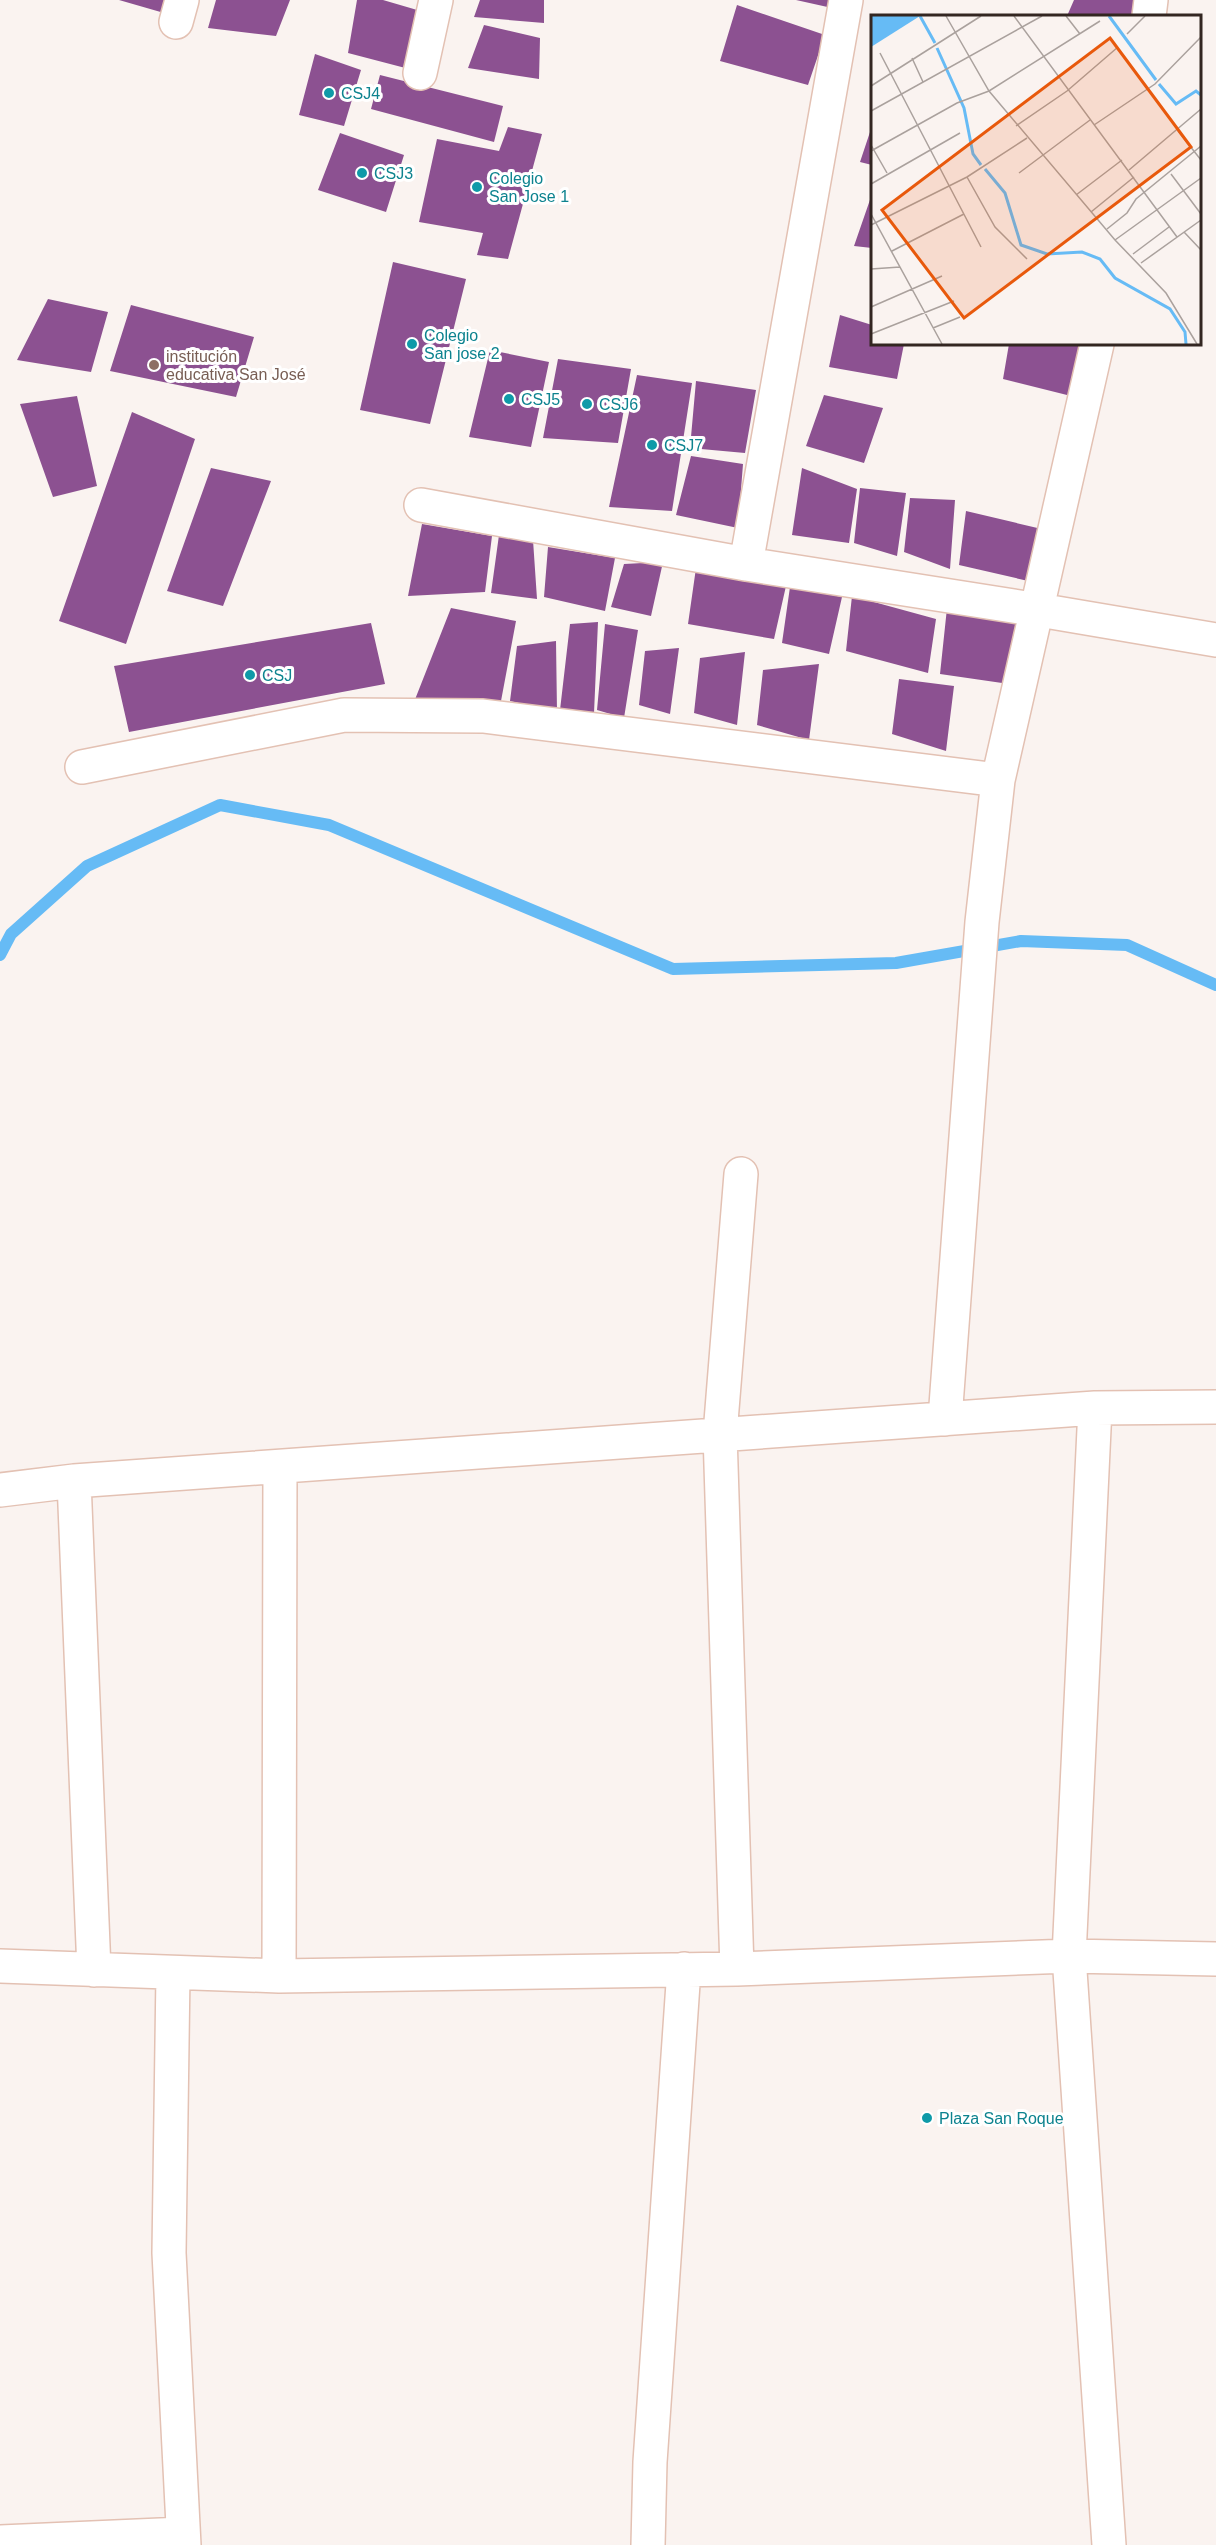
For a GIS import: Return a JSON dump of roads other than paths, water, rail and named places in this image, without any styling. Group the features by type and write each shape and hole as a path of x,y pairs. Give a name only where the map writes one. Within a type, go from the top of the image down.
{"street":[{"path":"420,73 436,0"},
{"path":"746,564 846,0"},
{"path":"1149,15 1151,0"},
{"path":"945,1419 980,977 982,922 998,780 1039,610 1097,345"},
{"path":"421,505 746,564 1216,640"},
{"path":"82,767 344,715 483,716 998,780"},
{"path":"737,1969 720,1434 741,1174"},
{"path":"0,1490 74,1481 1095,1408 1216,1407"},
{"path":"1095,1408 1069,1956 1109,2545"},
{"path":"279,1976 280,1468"},
{"path":"74,1481 94,1970"},
{"path":"0,1966 279,1976 737,1969 1069,1956 1216,1959"},
{"path":"648,2545 650,2462 684,1969"},
{"path":"0,2542 183,2540 169,2253 173,1973"}],"waterway":[{"path":"0,955 11,934 87,866 220,805 329,825 673,969 896,963 1021,941 1127,945 1216,985"}],"place":[{"name":"CSJ4","path":"329,93"},
{"name":"CSJ3","path":"362,173"},
{"name":"Colegio San Jose 1","path":"477,187"},
{"name":"Colegio San jose 2","path":"412,344"},
{"name":"institución educativa San José","path":"154,365"},
{"name":"CSJ5","path":"509,399"},
{"name":"CSJ6","path":"587,404"},
{"name":"CSJ7","path":"652,445"},
{"name":"CSJ","path":"250,675"},
{"name":"Plaza San Roque","path":"927,2118"}]}
